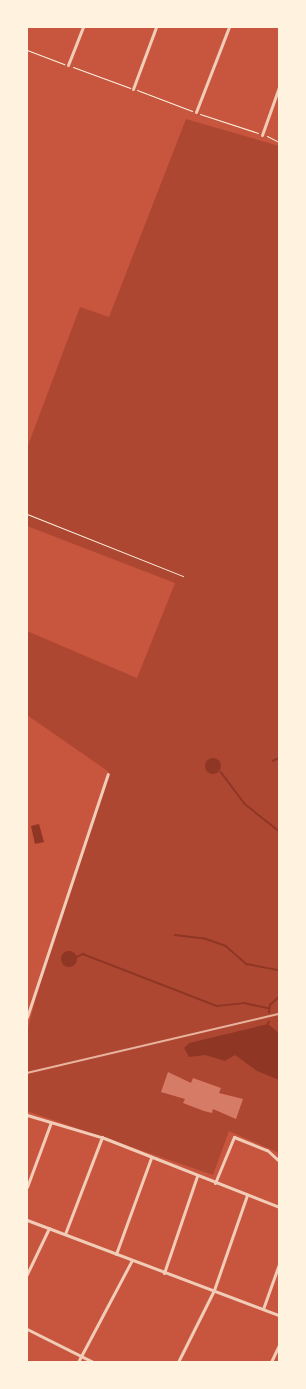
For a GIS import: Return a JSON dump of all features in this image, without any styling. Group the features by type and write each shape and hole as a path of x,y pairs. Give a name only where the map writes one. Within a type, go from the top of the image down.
{"street":[{"path":"68,65 83,27"},
{"path":"133,89 156,27"},
{"path":"196,112 229,27"},
{"path":"262,135 279,87"},
{"path":"27,1017 28,1009 108,774"},
{"path":"27,1115 102,1138 150,1158 279,1207"},
{"path":"27,1187 51,1122"},
{"path":"215,1183 234,1137 267,1150 278,1160"},
{"path":"65,1234 102,1138"},
{"path":"116,1254 150,1158"},
{"path":"164,1273 197,1176"},
{"path":"178,1362 214,1290 247,1195"},
{"path":"27,1220 279,1316"},
{"path":"27,1274 49,1228"},
{"path":"78,1362 132,1260"},
{"path":"263,1309 279,1264"},
{"path":"27,1329 93,1362"},
{"path":"271,1362 279,1345"}],"path":[{"path":"27,50 279,142"},
{"path":"27,514 184,576"}],"shaded area":[{"path":"186,119 279,146 279,1153 229,1131 213,1175 27,1111 27,1032 44,967 109,772 27,715 27,631 137,678 175,583 27,526 27,448 80,307 109,317"},
{"path":"210,758 216,758 221,763 219,772 216,774 210,774 205,769 205,763"},
{"path":"39,824 44,842 35,844 31,826"},
{"path":"69,951 75,953 77,959 75,965 69,967 63,965 61,959 63,953"},
{"path":"268,1024 279,1033 279,1080 257,1071 235,1055 225,1061 205,1055 189,1057 184,1048 189,1043"}],"building":[{"path":"168,1072 191,1083 193,1078 221,1088 219,1093 243,1099 236,1119 213,1109 212,1113 204,1111 183,1103 185,1099 161,1092"}],"waterway":[{"path":"273,761 279,758"},
{"path":"221,772 245,804 279,831"},
{"path":"175,935 206,939 226,946 247,964 279,970"},
{"path":"77,957 83,954 217,1006 244,1003 268,1008"},
{"path":"269,1013 270,1005 279,997"}],"railway":[{"path":"27,1073 279,1014"}]}
